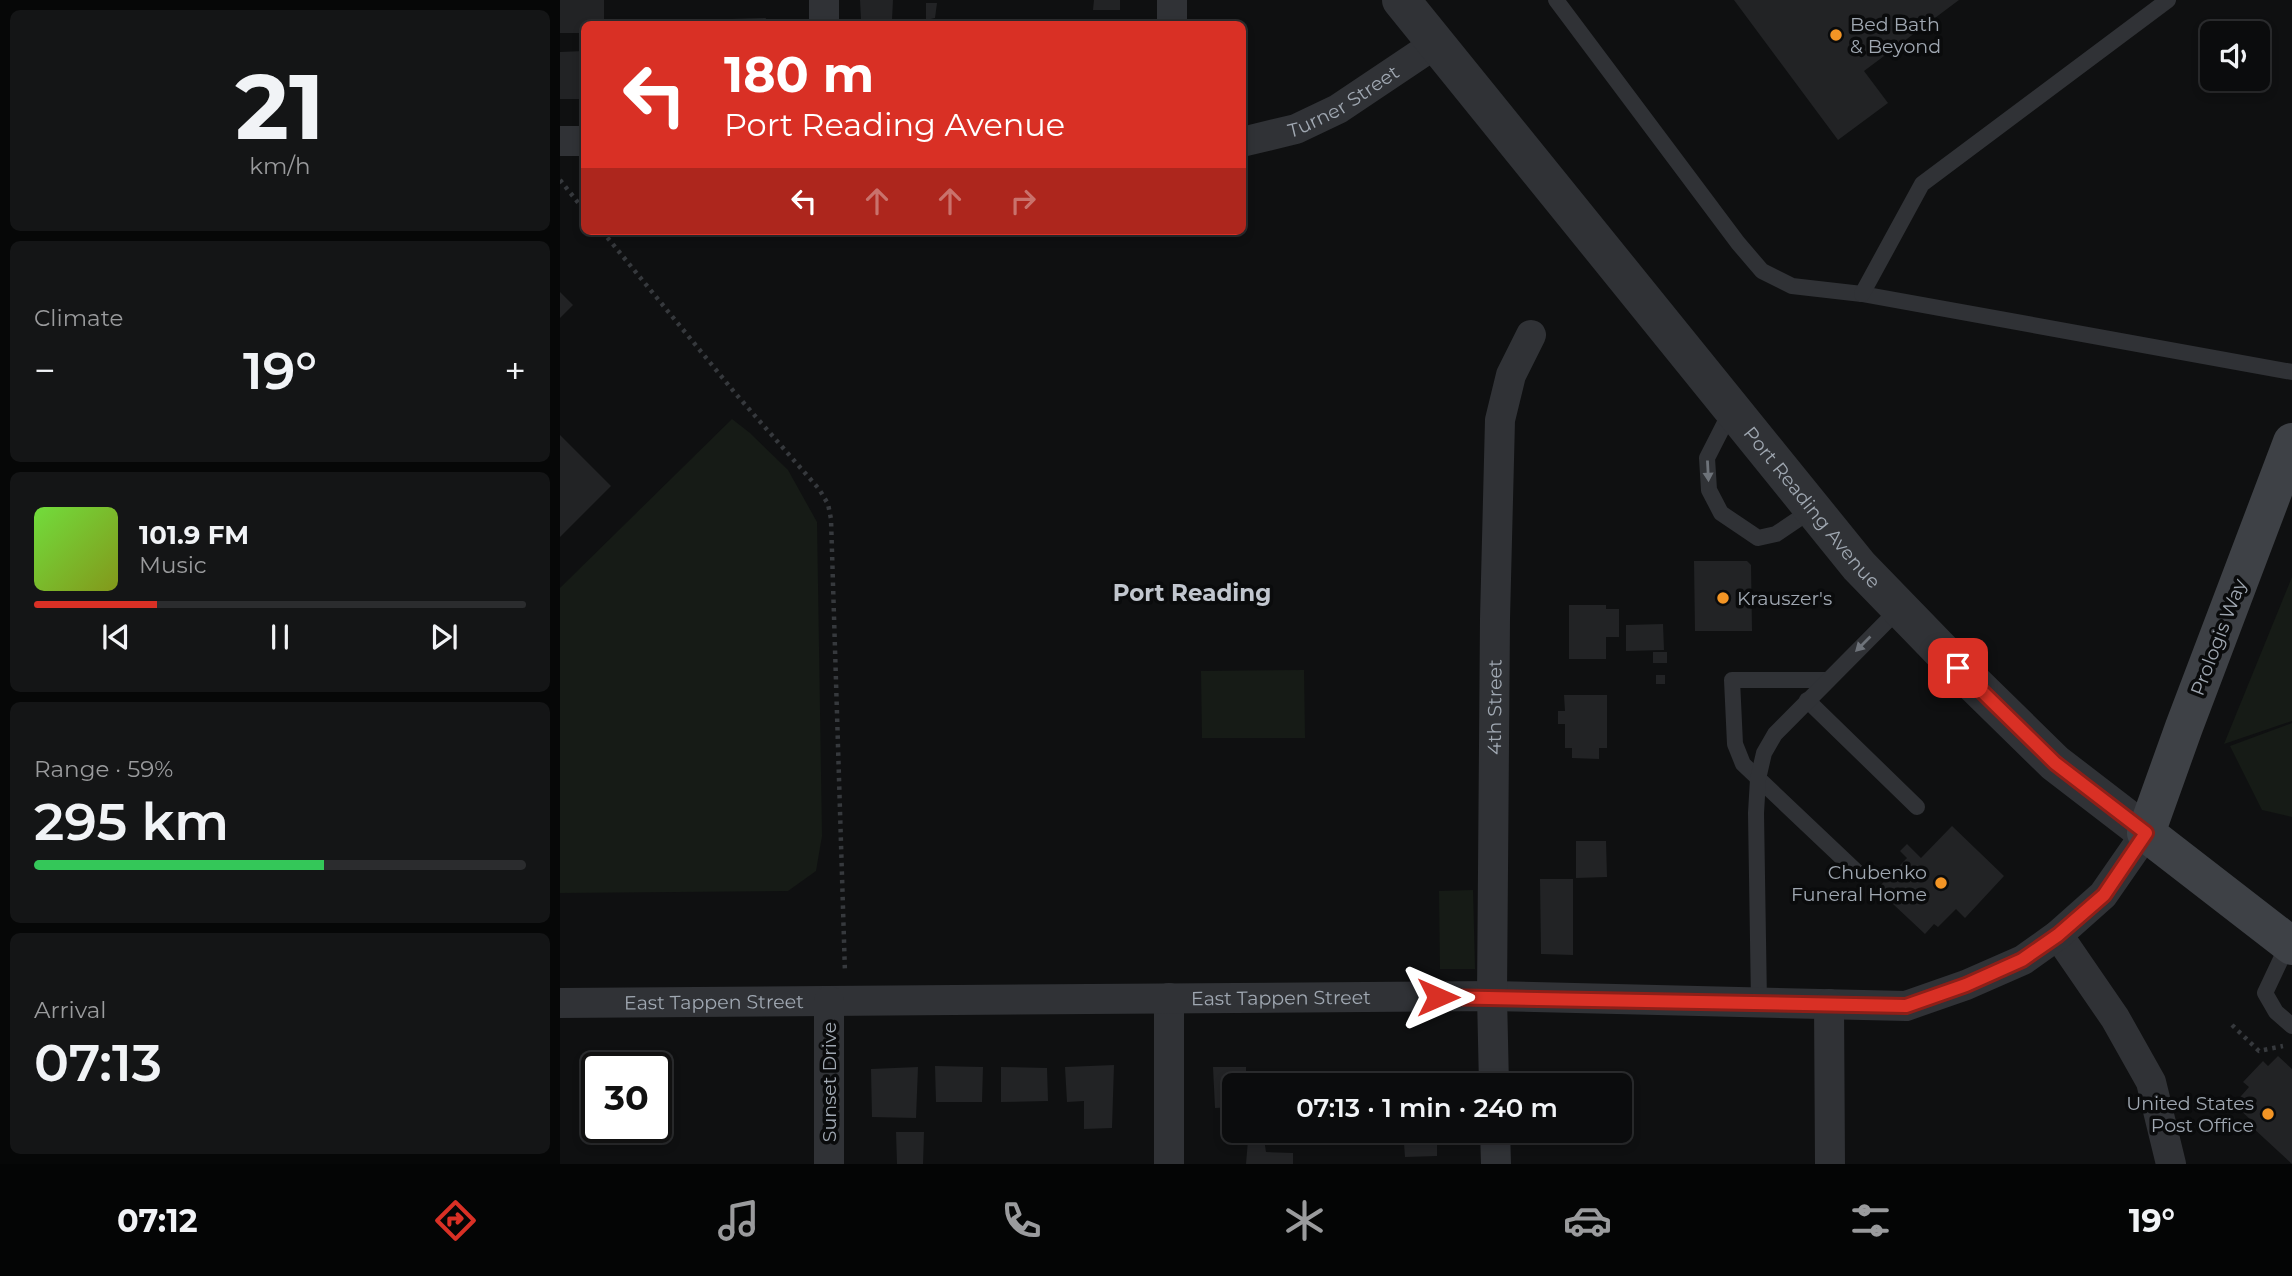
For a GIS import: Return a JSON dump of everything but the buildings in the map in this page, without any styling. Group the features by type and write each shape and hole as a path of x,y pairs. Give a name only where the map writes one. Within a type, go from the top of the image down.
{"main road":[{"name":"Prologis Way","path":"2146,833 2292,442"},
{"name":"Port Reading Avenue","path":"2146,833 2291,941"}],"street":[{"path":"824,0 824,21"},
{"path":"1172,0 1172,21"},
{"name":"Port Reading Avenue","path":"1401,0 1859,566 2055,763 2146,833"},
{"name":"Turner Street","path":"1246,141 1296,130 1338,109 1435,44"},
{"path":"560,141 581,141"},
{"name":"4th Street","path":"1494,1073 1495,619 1500,420 1511,375 1531,335"},
{"name":"East Tappen Street","path":"560,1003 1492,996 1906,1006 1966,985 2022,960 2058,935 2104,895 2146,833"},
{"path":"2058,935 2115,1018 2151,1082 2171,1164"},
{"path":"1168,998 1169,1164"},
{"name":"Sunset Drive","path":"829,1001 829,1164"},
{"path":"1829,1004 1830,1164"},
{"path":"1495,1143 1496,1164"}],"lane":[{"path":"1556,0 1762,271 1792,286 1862,294 2292,372"},
{"path":"1862,294 1922,184 2168,0"},
{"path":"1732,409 1707,458 1709,490 1721,513 1758,538 1776,534 1814,509"},
{"path":"1759,1003 1756,813 1758,779 1764,753 1775,734 1900,608"},
{"path":"1827,680 1732,680 1735,744 1743,764 1857,872"},
{"path":"1807,700 1917,807"},
{"path":"2291,941 2266,993 2276,1012 2292,1026"}],"path":[{"path":"560,180 581,206"},
{"path":"605,235 735,393 819,489 828,504 835,592 845,974"},
{"path":"2232,1025 2259,1051 2289,1045"}],"shaded area":[{"path":"732,419 788,470 817,522 822,836 816,871 788,891 560,893 560,588"},
{"path":"2292,577 2292,721 2224,744"},
{"path":"1304,670 1305,738 1202,738 1201,671"},
{"path":"2292,723 2292,817 2262,810 2230,746"},
{"path":"1473,890 1475,969 1440,969 1439,891"}],"place":[{"name":"Bed Bath & Beyond","path":"1836,35"},
{"name":"Krauszer's","path":"1723,598"},
{"name":"Chubenko Funeral Home","path":"1941,883"},
{"name":"United States Post Office","path":"2268,1114"}],"district":[{"name":"Port Reading","path":"1192,593"}],"route":[{"path":"1438,997 1906,1006 1966,985 2022,960 2058,935 2104,895 2146,833 2055,763 1958,668"}]}
